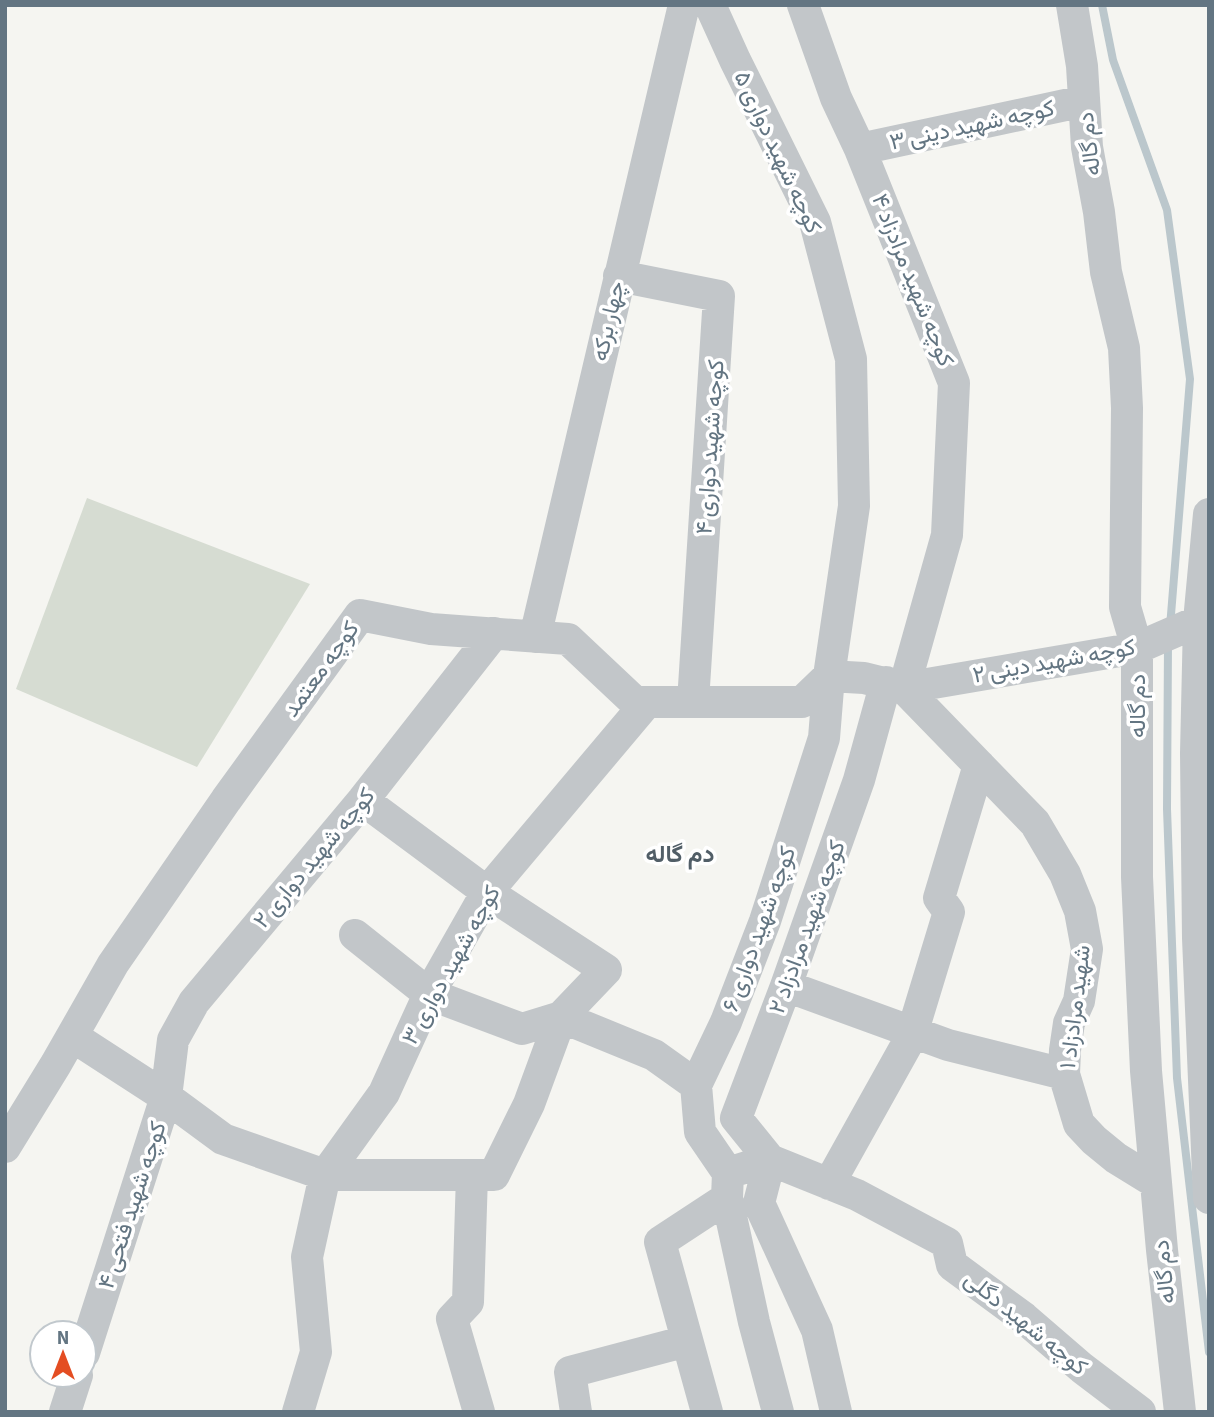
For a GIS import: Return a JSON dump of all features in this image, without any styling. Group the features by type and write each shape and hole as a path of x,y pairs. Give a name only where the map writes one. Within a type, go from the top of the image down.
{"street":[{"name":"چهار برکه","path":"535,637 684,5"},
{"name":"کوچه شهید دواری ۵","path":"710,5 815,222 851,359 854,506 829,676"},
{"name":"کوچه شهید مرادزاد ۴","path":"803,5 836,98 860,149 954,383 947,535 895,685"},
{"name":"دم گاله","path":"1072,5 1082,66 1087,147 1106,272 1124,348 1127,408 1125,607 1137,648 1137,877 1146,1070 1155,1182 1180,1412"},
{"name":"کوچه شهید دینی ۳","path":"860,149 1084,101"},
{"name":"کوچه شهید دواری ۴","path":"618,276 719,296 693,702"},
{"path":"1209,514 1199,621 1196,753 1198,938 1209,1198"},
{"name":"کوچه معتمد","path":"5,1147 113,964 226,800 360,615 431,629 568,639 635,702 802,702 829,676"},
{"name":"کوچه شهید دینی ۲","path":"829,676 895,685 1137,648 1199,621"},
{"name":"کوچه شهید دواری ۲","path":"166,1097 173,1040 194,1002 363,800 494,633"},
{"name":"کوچه شهید دواری ۶","path":"696,1085 726,1022 765,921 824,738 829,676"},
{"name":"شهید مرادزاد ۱","path":"895,685 979,765 1041,832 1065,874 1080,911 1087,948 1079,1001 1069,1023 1064,1074 1079,1124 1116,1158 1155,1182"},
{"name":"کوچه شهید مرادزاد ۲","path":"770,1160 736,1118 895,685"},
{"name":"کوچه شهید دواری ۳","path":"325,1175 384,1093 429,994 487,892 647,702"},
{"path":"829,1184 913,1031 949,912 939,898 979,765"},
{"path":"72,1036 166,1097 223,1139 325,1175 494,1175 529,1104 561,1017 606,970 487,892 363,800"},
{"path":"355,934 429,994 522,1029 561,1017 654,1055 696,1085 701,1132 728,1185 754,1322 778,1412"},
{"path":"786,986 948,1045 1064,1074"},
{"name":"کوچه شهید فتحی ۴","path":"95,1319 166,1097"},
{"path":"707,1412 660,1242 728,1185 770,1160"},
{"path":"770,1160 759,1203 817,1330 836,1412"},
{"name":"کوچه شهید دگلی","path":"770,1160 858,1195 947,1243 952,1265 1024,1318 1082,1368 1140,1412"},
{"path":"298,1412 316,1352 307,1257 325,1175"},
{"path":"472,1175 468,1302 452,1319 479,1412"},
{"path":"576,1412 570,1372 687,1341"},
{"path":"65,1412 72,1389"}],"shaded area":[{"path":"87,498 310,584 197,767 16,689"}],"waterway":[{"path":"1102,5 1113,60 1167,210 1190,379 1170,627"},
{"path":"1168,643 1167,809 1177,1078 1209,1352"}],"district":[{"name":"دم گاله","path":"680,854"}]}
